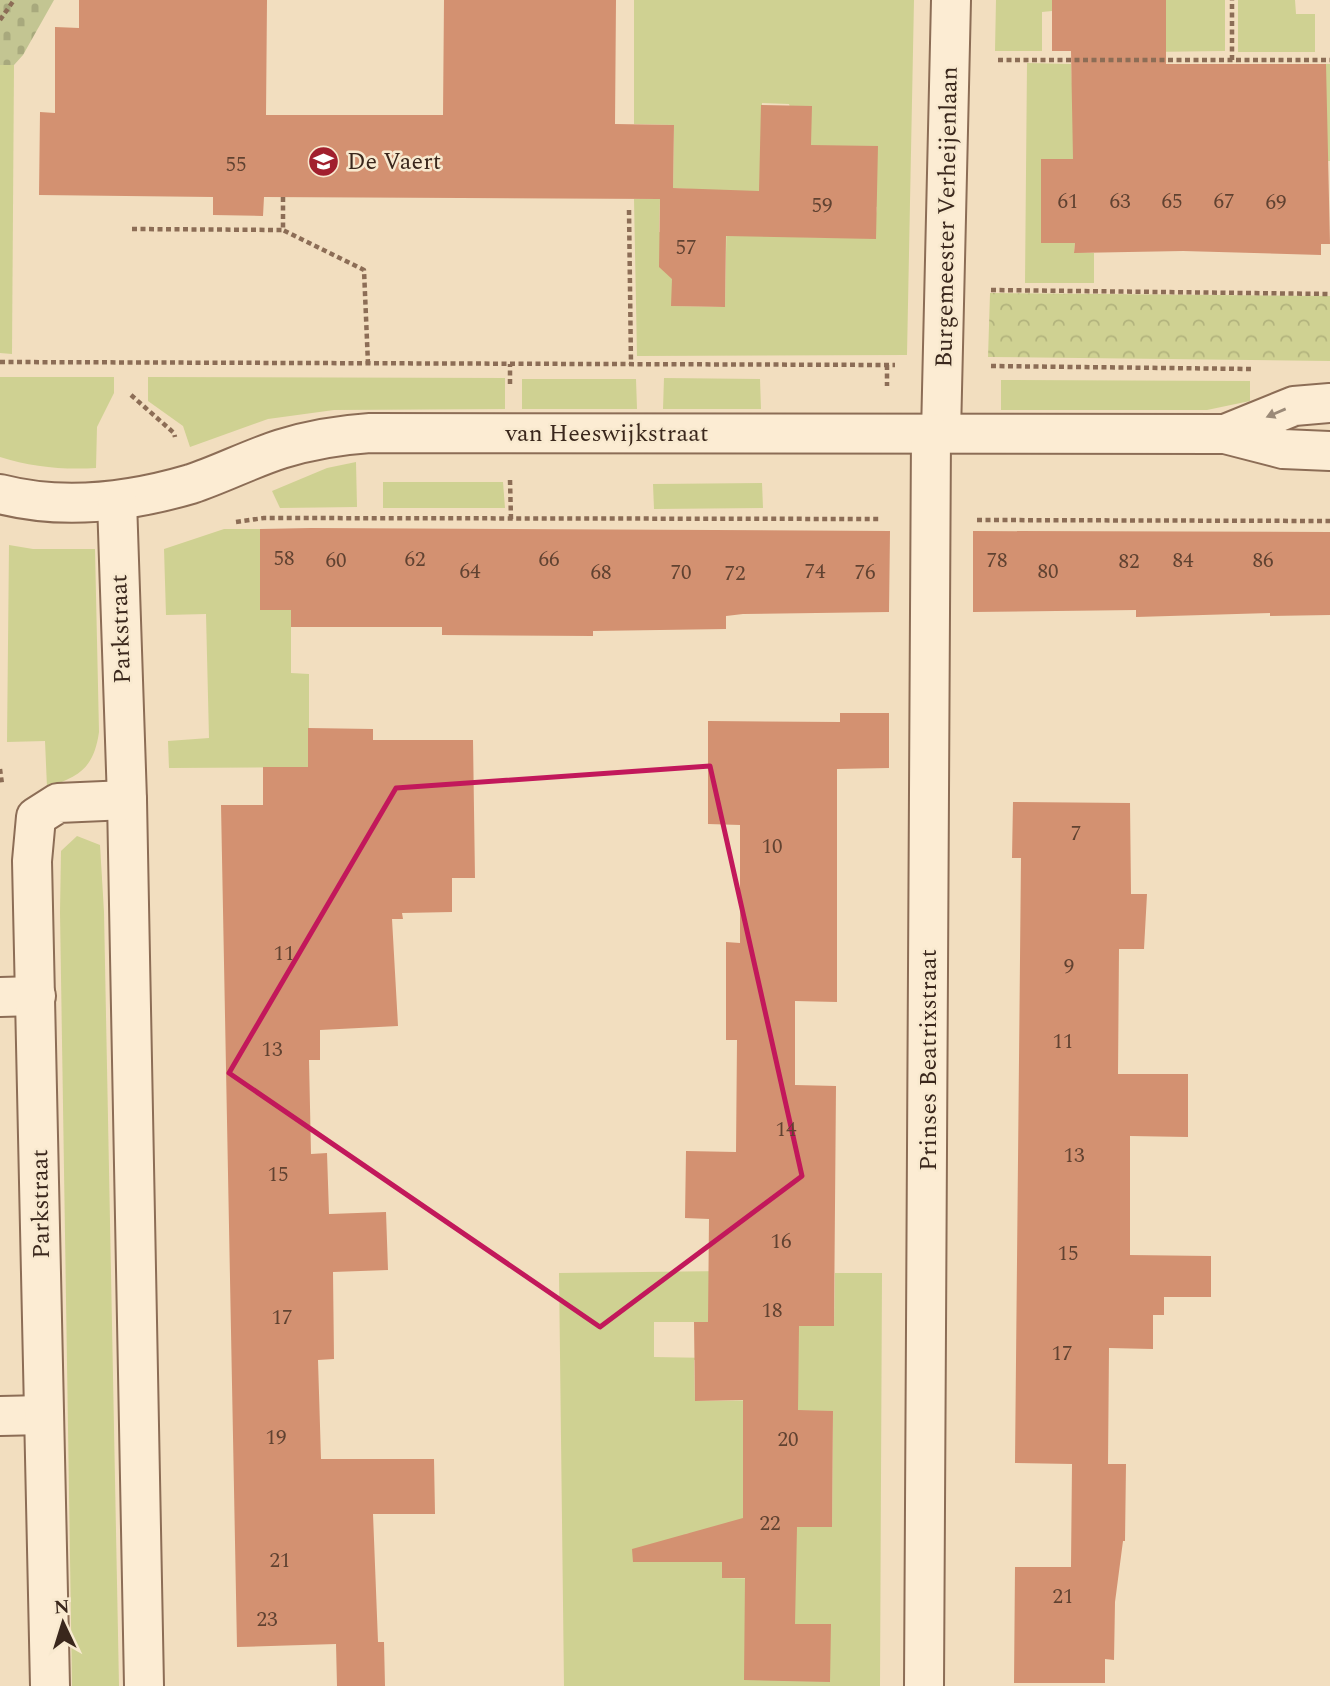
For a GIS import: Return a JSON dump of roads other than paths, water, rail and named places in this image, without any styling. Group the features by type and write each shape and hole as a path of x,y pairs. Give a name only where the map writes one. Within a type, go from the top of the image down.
{"street":[{"name":"Burgemeester Verheijenlaan","path":"936,434 943,365 951,0"},
{"name":"van Heeswijkstraat","path":"1224,434 1294,405 1330,403"},
{"name":"van Heeswijkstraat","path":"0,494 34,502 117,501 190,484 280,450 336,435 420,432 1224,434 1283,449 1330,451"},
{"name":"Prinses Beatrixstraat","path":"924,1686 931,520 936,434"},
{"name":"Parkstraat","path":"117,501 127,800 144,1686"},
{"name":"Parkstraat","path":"50,1686 44,1415 18,997 36,817 58,803 127,800"},
{"path":"0,1416 44,1415"}],"place":[{"name":"De Vaert","path":"324,161"}]}
